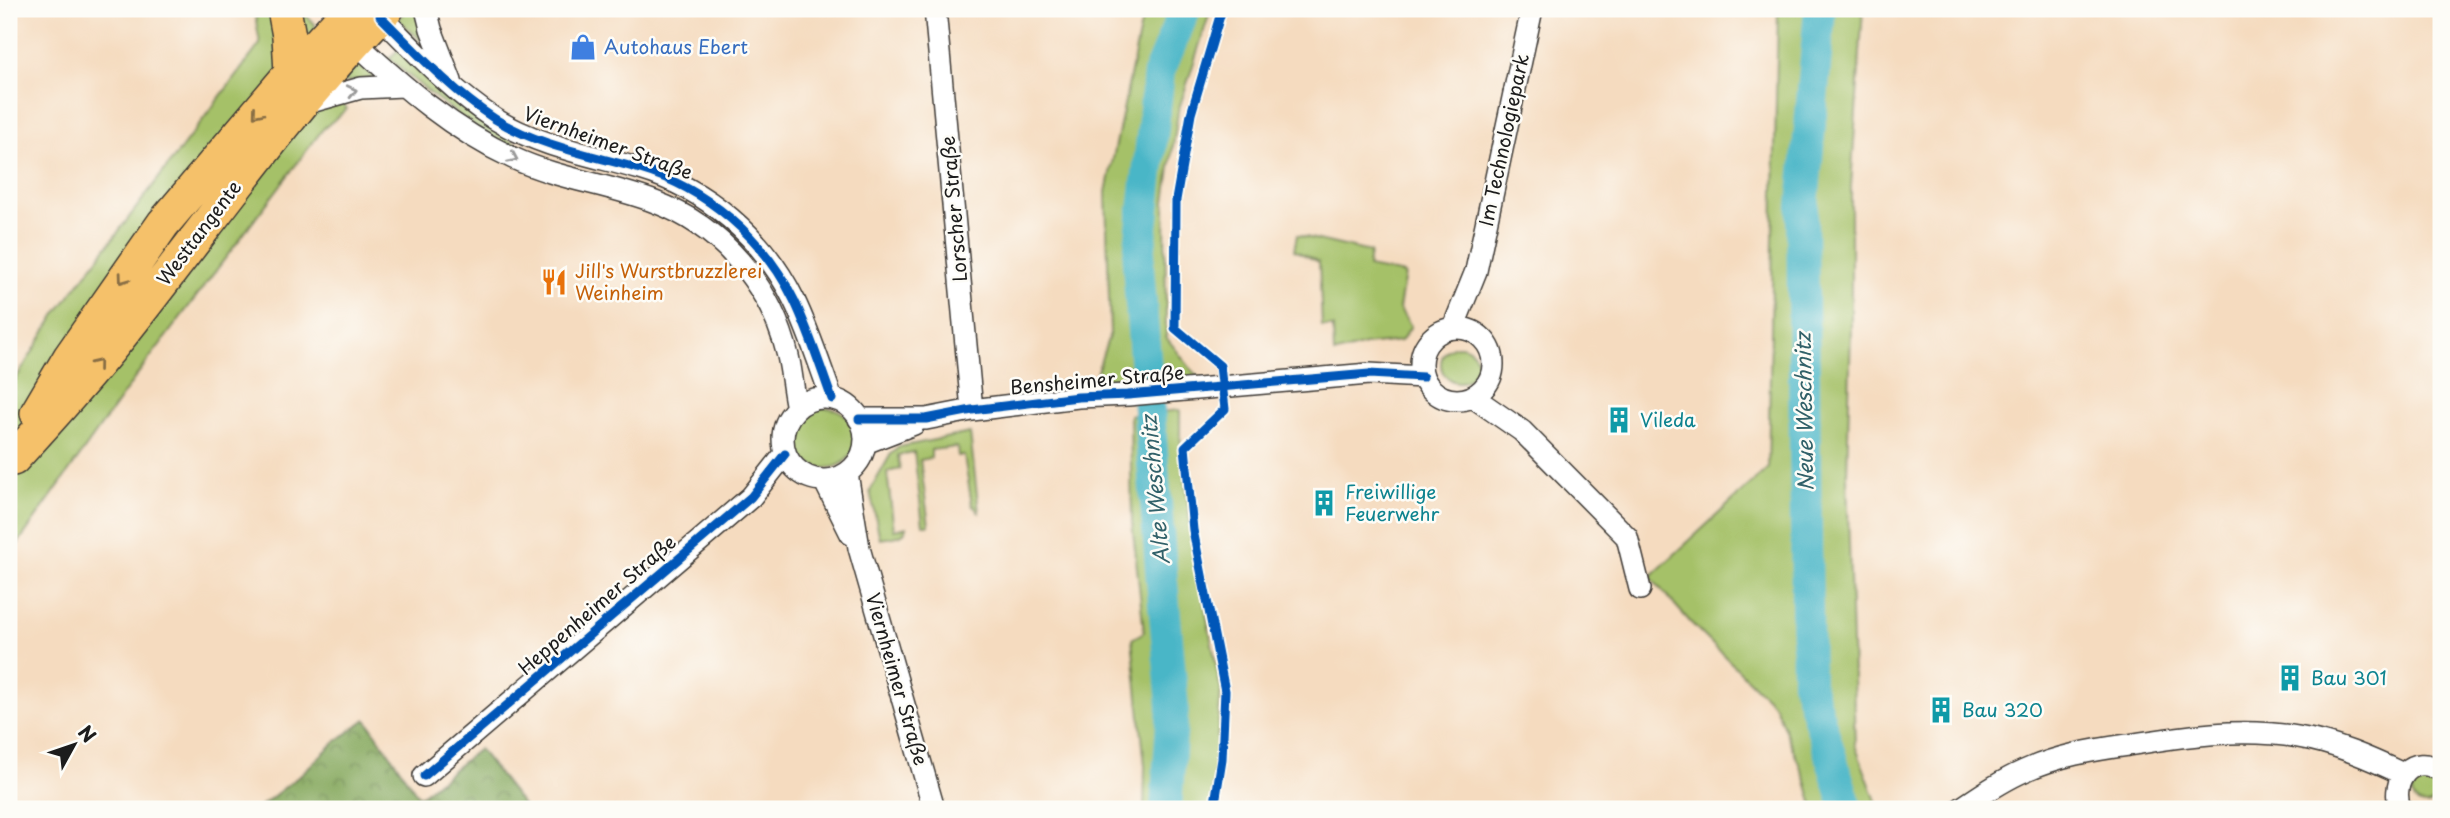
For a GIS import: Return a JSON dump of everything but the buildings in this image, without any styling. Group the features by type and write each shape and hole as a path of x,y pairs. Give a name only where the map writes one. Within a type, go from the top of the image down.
{"main road":[{"path":"284,9 291,73"},
{"name":"Westtangente","path":"11,462 51,386 163,224 291,73 356,17"},
{"name":"Westtangente","path":"11,462 98,363 249,167 302,104 356,17"}],"street":[{"path":"426,9 453,87"},
{"name":"Lorscher Straße","path":"935,9 972,410"},
{"name":"Im Technologiepark","path":"1453,328 1476,271 1532,9"},
{"name":"Viernheimer Straße","path":"356,17 496,119 529,136 644,170 675,182 700,195 726,214 755,242 778,272 793,298 832,399"},
{"name":"Viernheimer Straße","path":"356,17 403,86 453,125 514,159 654,201 695,221 726,246 752,276 773,311 788,355 797,408"},
{"path":"302,104 361,88 403,86"},
{"name":"Im Technologiepark","path":"1474,332 1476,271"},
{"path":"1421,355 1423,377 1429,388 1438,396 1462,401 1473,397 1489,382 1493,359 1483,339 1474,332 1453,328"},
{"name":"Bensheimer Straße","path":"1369,374 1421,355 1428,342 1439,332 1453,328"},
{"name":"Bensheimer Straße","path":"865,443 926,419 972,410 1078,397 1369,374 1423,377"},
{"path":"1489,382 1522,431"},
{"path":"1473,397 1522,431 1627,537 1640,589"},
{"path":"820,398 832,399 852,410 859,419 864,430 865,443 856,465 847,473 824,480 811,478 799,472 785,454 784,429 797,408 820,398"},
{"name":"Bensheimer Straße","path":"859,419 926,419"},
{"name":"Heppenheimer Straße","path":"424,776 751,497 785,454"},
{"name":"Heppenheimer Straße","path":"751,497 799,472"},
{"name":"Viernheimer Straße","path":"847,473 859,548 934,809"},
{"name":"Viernheimer Straße","path":"824,480 859,548"},
{"path":"1960,809 1994,786 2025,770 2065,756 2184,736 2243,733 2300,737 2345,749 2403,774"},
{"path":"2400,809 2395,797 2403,774 2412,768 2428,765 2441,771"}],"green space":[{"path":"254,9 299,9 315,24 316,65 347,109 323,129 137,375 9,556 9,390 56,314 260,44"},
{"path":"407,9 420,9 428,47 398,19"},
{"path":"1147,9 1211,9 1178,112 1165,202 1166,337 1203,384 1091,389 1110,333 1106,192 1142,19"},
{"path":"1778,9 1863,9 1851,186 1847,475 1855,745 1879,809 1814,809 1805,778 1775,706 1692,624 1650,577 1768,468"},
{"path":"398,50 478,120 515,143 512,148 463,118 403,71 389,58"},
{"path":"357,63 375,78 341,83"},
{"path":"1297,235 1370,252 1368,267 1405,274 1399,308 1411,326 1401,341 1365,345 1334,354 1333,327 1322,327 1319,262 1294,250"},
{"path":"1459,346 1471,352 1477,364 1471,376 1459,382 1447,376 1441,364 1447,352"},
{"path":"826,408 843,413 851,421 856,438 851,455 843,463 826,468 809,463 801,455 796,438 801,421 809,413"},
{"path":"1180,410 1180,435 1193,545 1221,690 1212,809 1144,809 1145,766 1132,639 1144,632 1132,522 1130,415"},
{"path":"970,433 979,512 972,505 964,456 958,456 957,447 931,450 931,458 920,460 929,525 923,525 914,452 898,455 900,469 887,472 894,530 907,527 900,535 880,539 870,491 891,454 899,447"},
{"path":"366,719 419,797 479,749 526,809 257,809"},
{"path":"2425,779 2434,783 2438,792 2434,801 2425,805 2416,801 2412,792 2416,783"}],"waterway":[{"name":"Alte Weschnitz","path":"1166,809 1173,707 1138,265 1159,72 1185,9"},
{"name":"Neue Weschnitz","path":"1820,9 1802,218 1808,683 1847,809"}],"cycle path":[{"path":"1214,809 1222,759 1225,691 1193,530 1185,447 1225,409 1220,366 1175,328 1176,200 1191,114 1222,9"},
{"path":"380,16 449,84 495,119 547,143 664,178 710,202 730,218 767,256 794,300 832,399"},
{"path":"859,419 926,419 972,410 1078,397 1369,374 1423,377"},
{"path":"424,776 751,497 785,454"}],"place":[{"name":"Autohaus Ebert","path":"583,47"},
{"name":"Jill's Wurstbruzzlerei Weinheim","path":"554,282"},
{"name":"Vileda","path":"1619,420"},
{"name":"Freiwillige Feuerwehr","path":"1324,503"},
{"name":"Bau 301","path":"2290,678"},
{"name":"Bau 320","path":"1941,710"}]}
